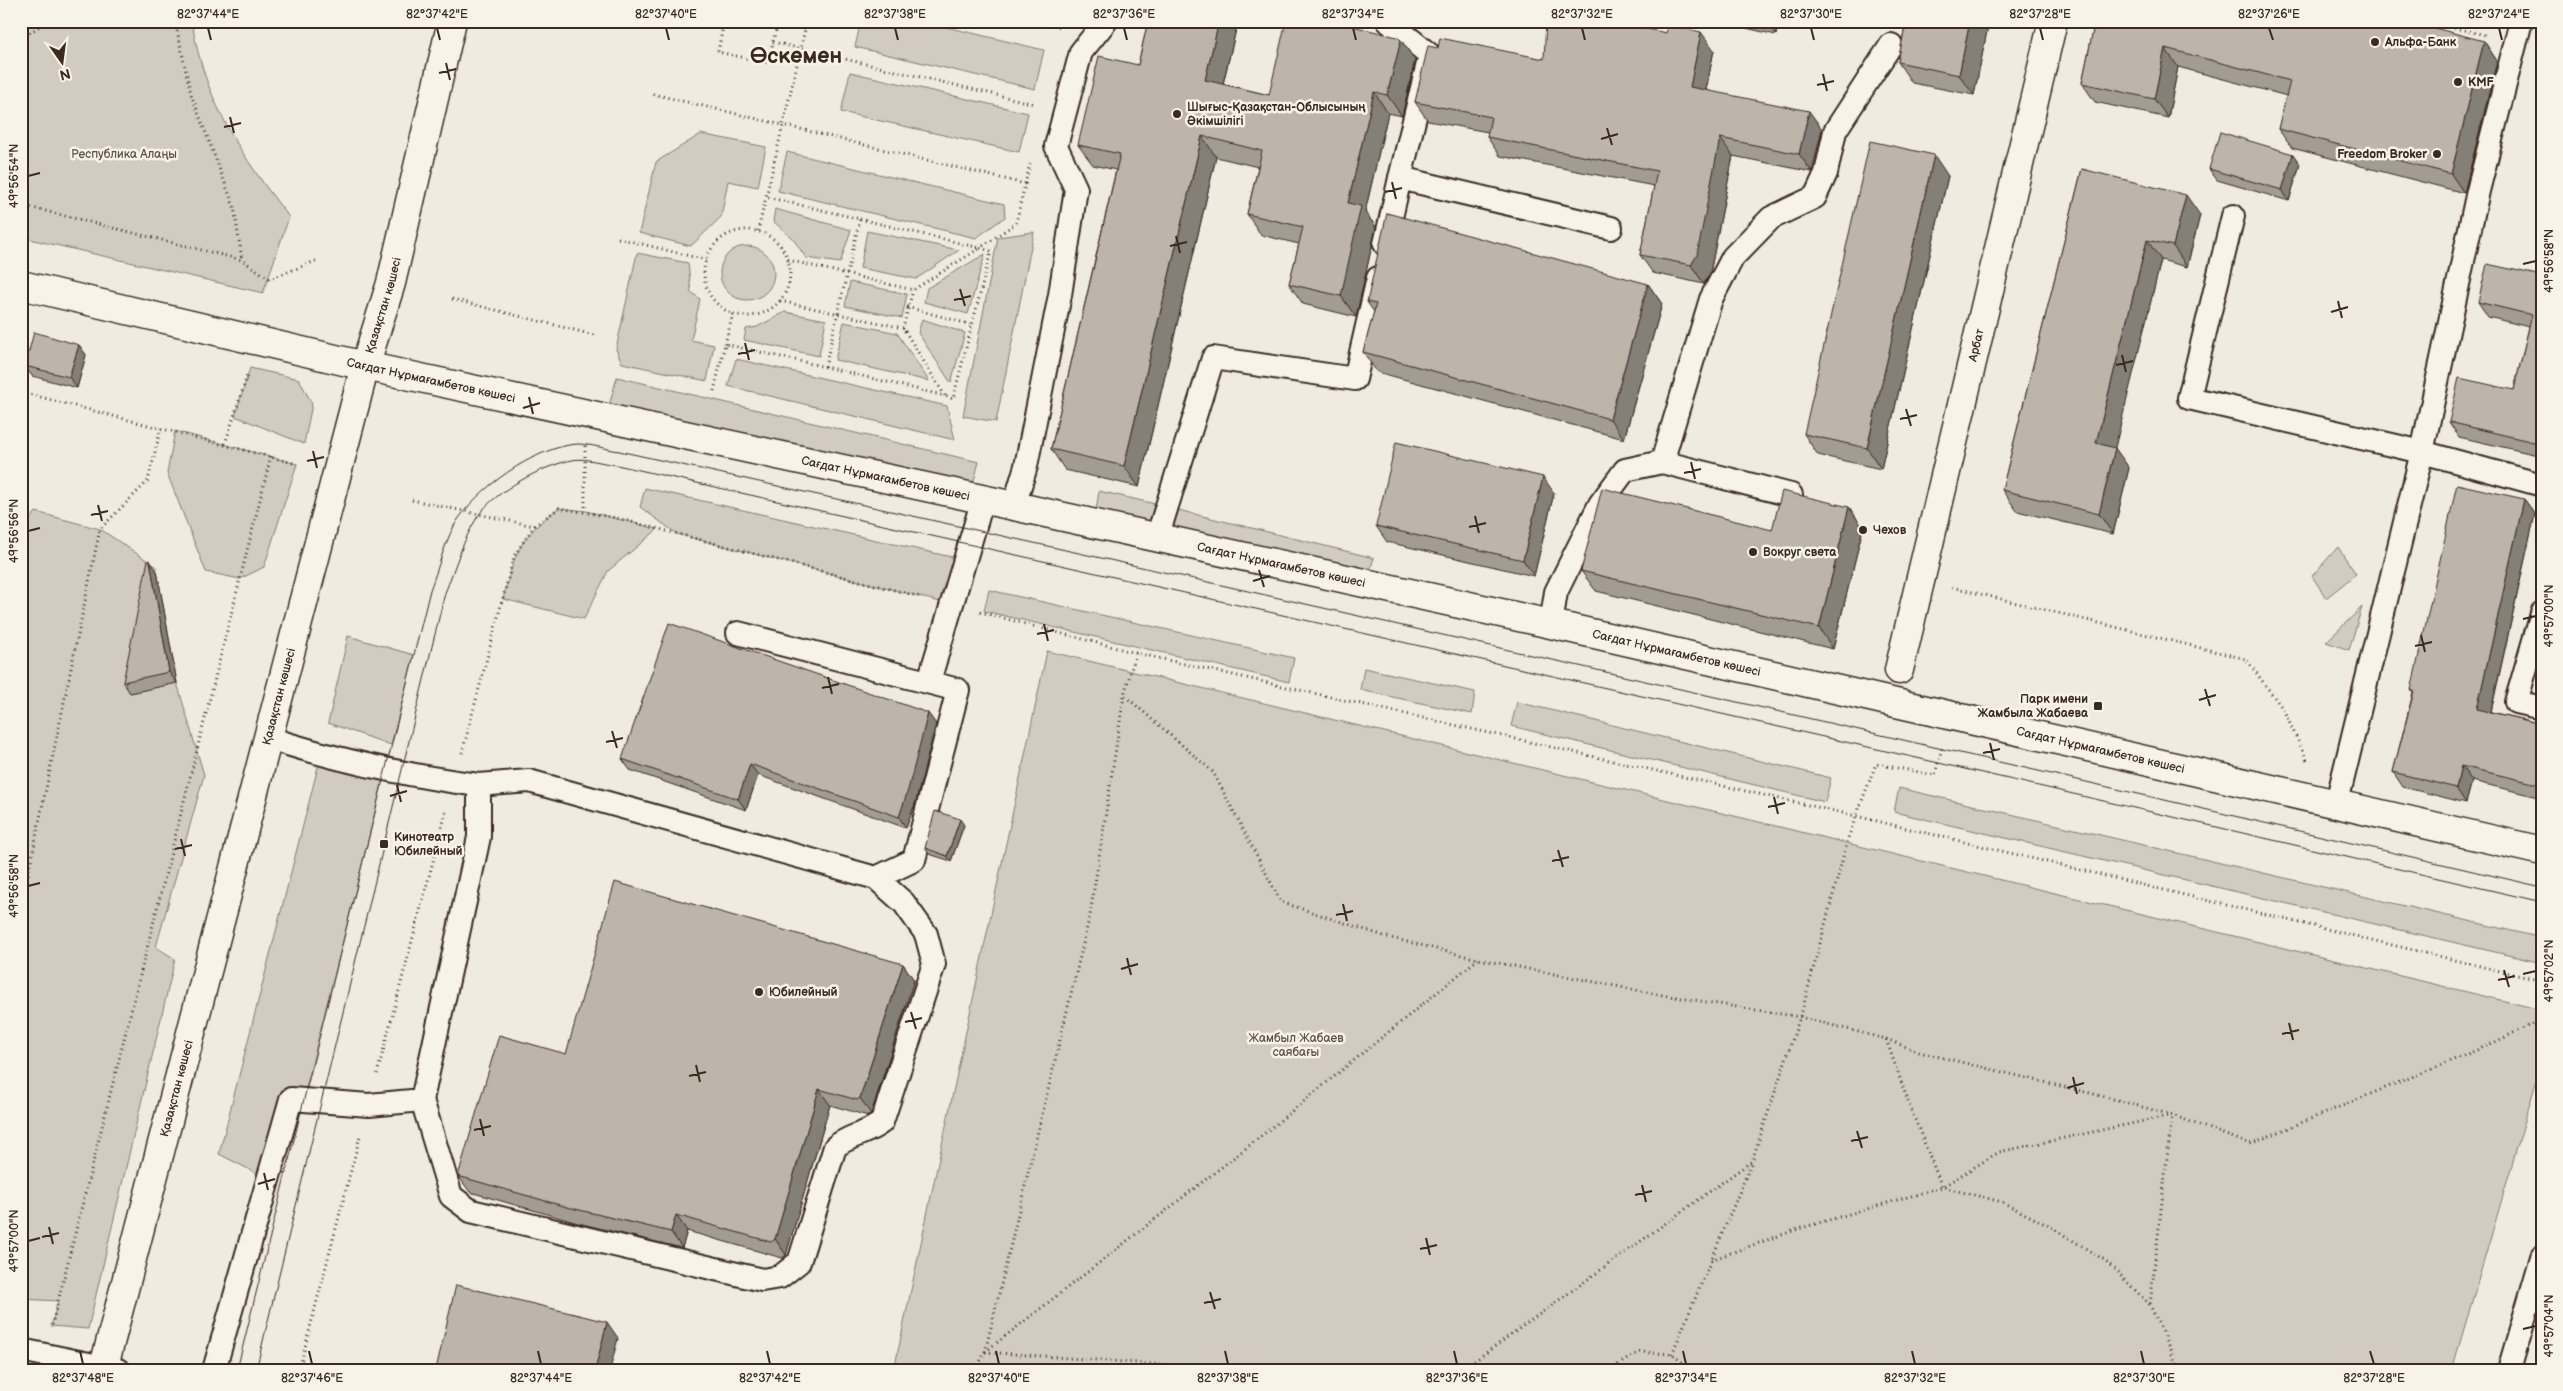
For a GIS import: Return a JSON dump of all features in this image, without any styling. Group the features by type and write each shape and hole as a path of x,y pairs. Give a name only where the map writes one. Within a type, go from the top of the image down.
{"main road":[{"name":"Қазақстан көшесі","path":"108,1369 268,738 365,366 391,283 452,21"},
{"name":"Арбат","path":"1899,670 2053,21"},
{"name":"Сағдат Нұрмағамбетов көшесі","path":"21,285 365,366 1551,624 2337,802 2542,851"}],"lane":[{"path":"1014,506 1026,466 1060,295 1076,188 1056,146 1081,52 1106,21"},
{"path":"1157,538 1213,358 1355,379 1430,55 1388,21"},
{"path":"2337,802 2422,452 2478,191 2522,21"},
{"path":"1662,462 1711,299 1733,257 1771,218 1815,197 1826,173 1835,131 1891,45"},
{"path":"1400,178 1611,228"},
{"path":"2233,216 2189,398 2422,452 2542,485"},
{"path":"1551,624 1556,592 1600,504 1625,470 1662,462 1791,495"},
{"path":"929,681 983,499"},
{"path":"2542,614 2516,702 2542,708"},
{"path":"738,633 958,690 914,860 876,878"},
{"path":"268,738 321,755 454,782 478,785 529,781 876,878 904,903 926,934 934,964 882,1122 873,1129 844,1139 835,1146 799,1262 780,1276 762,1280 471,1211 451,1196 422,1100 479,837 478,785"},
{"path":"214,1370 291,1099 369,1105 422,1100"},
{"path":"2509,1370 2542,1257"},
{"path":"21,1350 108,1369"}],"path":[{"path":"21,38 48,21"},
{"path":"174,21 191,94 234,207 242,260"},
{"path":"696,21 723,29"},
{"path":"724,21 718,52 768,63 778,21"},
{"path":"758,231 807,21"},
{"path":"1039,21 1066,28"},
{"path":"773,42 1036,104"},
{"path":"653,94 1025,184 1016,223 913,290 903,328 945,396"},
{"path":"725,344 953,399 991,251 766,197"},
{"path":"21,206 242,260 270,279 318,260"},
{"path":"825,367 860,219"},
{"path":"735,231 758,231 777,241 788,260 790,283 773,308 760,315 745,316 733,314 717,305 708,293 704,278 706,260 711,249 721,238 735,231"},
{"path":"618,238 706,260"},
{"path":"788,260 913,290"},
{"path":"452,299 594,335"},
{"path":"780,300 903,328"},
{"path":"908,307 972,325"},
{"path":"714,390 733,314"},
{"path":"225,444 250,368"},
{"path":"21,392 297,464"},
{"path":"21,909 100,529 148,481 161,428"},
{"path":"585,441 586,511"},
{"path":"44,1354 271,456"},
{"path":"412,500 534,526"},
{"path":"299,1370 514,556 534,526 559,508 586,511 1136,653 1856,816 2542,981"},
{"path":"1921,580 2246,658 2283,710 2307,760"},
{"path":"976,1370 984,1352 1090,915 1124,696 1136,653"},
{"path":"1124,696 1213,772 1281,902 1386,937 1478,959 1656,994 1800,1017 1886,1039 1919,1052 2102,1096 2172,1115 2250,1144 2489,1045 2542,1019"},
{"path":"1672,1354 1752,1161 1800,1017 1856,816 1876,764 1935,775 1944,743"},
{"path":"984,1352 1255,1141 1478,959"},
{"path":"1886,1039 1910,1107 1942,1187"},
{"path":"1711,1260 1798,1229 1942,1187 1999,1152 2172,1115"},
{"path":"2150,1305 2172,1115"},
{"path":"1462,1370 1752,1161"},
{"path":"1942,1187 2002,1202 2052,1227 2106,1261 2150,1305 2179,1370"},
{"path":"984,1352 1236,1370"},
{"path":"1609,1370 1639,1352 1672,1354 1692,1370"}],"green space":[{"name":"Республика Алаңы","path":"21,21 192,21 197,49 205,76 227,126 256,172 289,217 263,293 21,237"},
{"path":"861,21 921,21 1044,50 1035,89 855,47"},
{"path":"850,72 1028,113 1019,152 841,112"},
{"path":"701,134 766,147 758,187 728,181 721,217 691,246 639,233 656,162"},
{"path":"787,152 1004,204 1005,217 976,238 778,191"},
{"path":"775,209 851,230 840,263 806,258 794,240 773,221"},
{"path":"867,231 959,250 916,279 860,268"},
{"path":"1034,232 996,422 963,416 998,237"},
{"path":"742,246 752,246 762,250 770,258 774,273 770,288 762,296 752,300 742,300 732,296 724,288 720,278 720,268 724,258 732,250"},
{"path":"637,253 688,263 691,292 700,299 691,340 714,345 707,381 622,363 616,349"},
{"path":"985,254 968,314 924,302 927,288"},
{"path":"850,282 907,294 902,318 845,306"},
{"path":"785,312 826,320 819,356 744,340 746,329 757,327"},
{"path":"922,319 965,333 951,383 918,333"},
{"path":"844,322 897,333 929,381 835,360"},
{"path":"736,359 947,406 955,440 728,386"},
{"path":"250,368 299,379 312,404 304,444 235,416"},
{"path":"617,377 979,462 972,488 609,406"},
{"path":"175,431 297,464 264,567 240,579 206,572 167,473"},
{"path":"645,488 965,560 952,605 677,534 640,507"},
{"path":"1099,491 1160,505 1153,531 1095,517"},
{"path":"559,508 586,511 658,529 608,571 584,619 503,599 511,569 520,547 535,528"},
{"path":"1174,509 1374,558 1367,579 1169,534"},
{"path":"36,512 100,529 157,567 131,693 177,683 204,775 156,947 175,959 88,1329 51,1326 58,1301 21,1299 21,529"},
{"path":"2338,547 2356,574 2326,598 2312,576"},
{"path":"989,590 1294,658 1289,682 984,611"},
{"path":"2362,607 2349,650 2326,642"},
{"path":"348,636 414,655 391,745 328,723"},
{"name":"Жамбыл Жабаев саябағы","path":"1047,651 2542,1010 2542,1062 2452,1370 894,1370"},
{"path":"1364,668 1475,692 1472,714 1360,690"},
{"path":"1517,702 1831,778 1825,802 1511,726"},
{"path":"321,755 386,769 303,1100 268,1179 219,1154"},
{"path":"1899,788 2542,938 2542,963 1894,812"}],"building":[{"path":"1148,21 1219,21 1205,80 1269,95 1286,21 1332,21 1397,37 1401,40 1387,95 1374,92 1348,203 1361,206 1341,296 1289,284 1303,227 1247,214 1262,151 1202,136 1124,466 1051,449 1120,154 1078,145 1099,56 1138,65"},
{"path":"1546,21 1610,21 1666,33 1668,25 1701,32 1690,87 1809,111 1799,154 1720,138 1697,255 1691,265 1640,255 1657,171 1487,137 1491,117 1415,102 1428,46 1438,48 1440,38 1544,59"},
{"path":"1906,21 1970,21 1959,75 1898,62"},
{"path":"2095,21 2408,21 2484,41 2451,174 2278,129 2290,81 2165,48 2154,99 2082,83"},
{"path":"2220,132 2293,154 2282,190 2209,169"},
{"path":"1870,141 1934,155 1867,448 1804,434"},
{"path":"2082,169 2186,195 2173,246 2147,240 2096,443 2115,448 2099,514 2002,490"},
{"path":"1387,213 1648,284 1610,419 1363,352 1376,304 1367,302"},
{"path":"2487,264 2542,276 2542,444 2449,422 2459,378 2514,390 2532,315 2478,302"},
{"path":"34,332 79,345 69,377 25,366"},
{"path":"1396,442 1543,477 1523,560 1376,526"},
{"path":"2457,484 2524,499 2477,709 2542,724 2542,785 2461,766 2456,788 2393,772 2414,691 2411,690"},
{"path":"1602,488 1772,530 1782,491 1849,507 1819,628 1581,571"},
{"path":"148,560 150,561 169,672 123,682"},
{"path":"669,623 928,713 899,817 750,764 738,799 622,759"},
{"path":"935,811 960,819 947,856 925,848"},
{"path":"615,882 903,964 860,1098 857,1100 819,1089 775,1239 771,1242 676,1215 671,1232 567,1207 458,1176 499,1035 566,1054"},
{"path":"456,1285 607,1322 595,1370 436,1369"}],"tram line":[{"path":"237,1370 430,590 441,557 454,526 476,498 508,472 543,453 561,447 577,444 593,446 860,504 1581,666 2542,887"},
{"path":"256,1370 445,593 468,534 478,516 486,507 507,489 520,481 547,468 572,460 589,460 617,465 1930,761 2542,902"}],"place":[{"name":"Альфа-Банк","path":"2375,42"},
{"name":"KMF","path":"2458,82"},
{"name":"Шығыс-Қазақстан-Облысының Әкімшілігі","path":"1177,114"},
{"name":"Freedom Broker","path":"2437,154"},
{"name":"Чехов","path":"1863,530"},
{"name":"Вокруг света","path":"1753,552"},
{"name":"Парк имени Жамбыла Жабаева","path":"2098,706"},
{"name":"Кинотеатр Юбилейный","path":"384,844"},
{"name":"Юбилейный","path":"759,992"}],"district":[{"name":"Өскемен","path":"796,55"}]}
